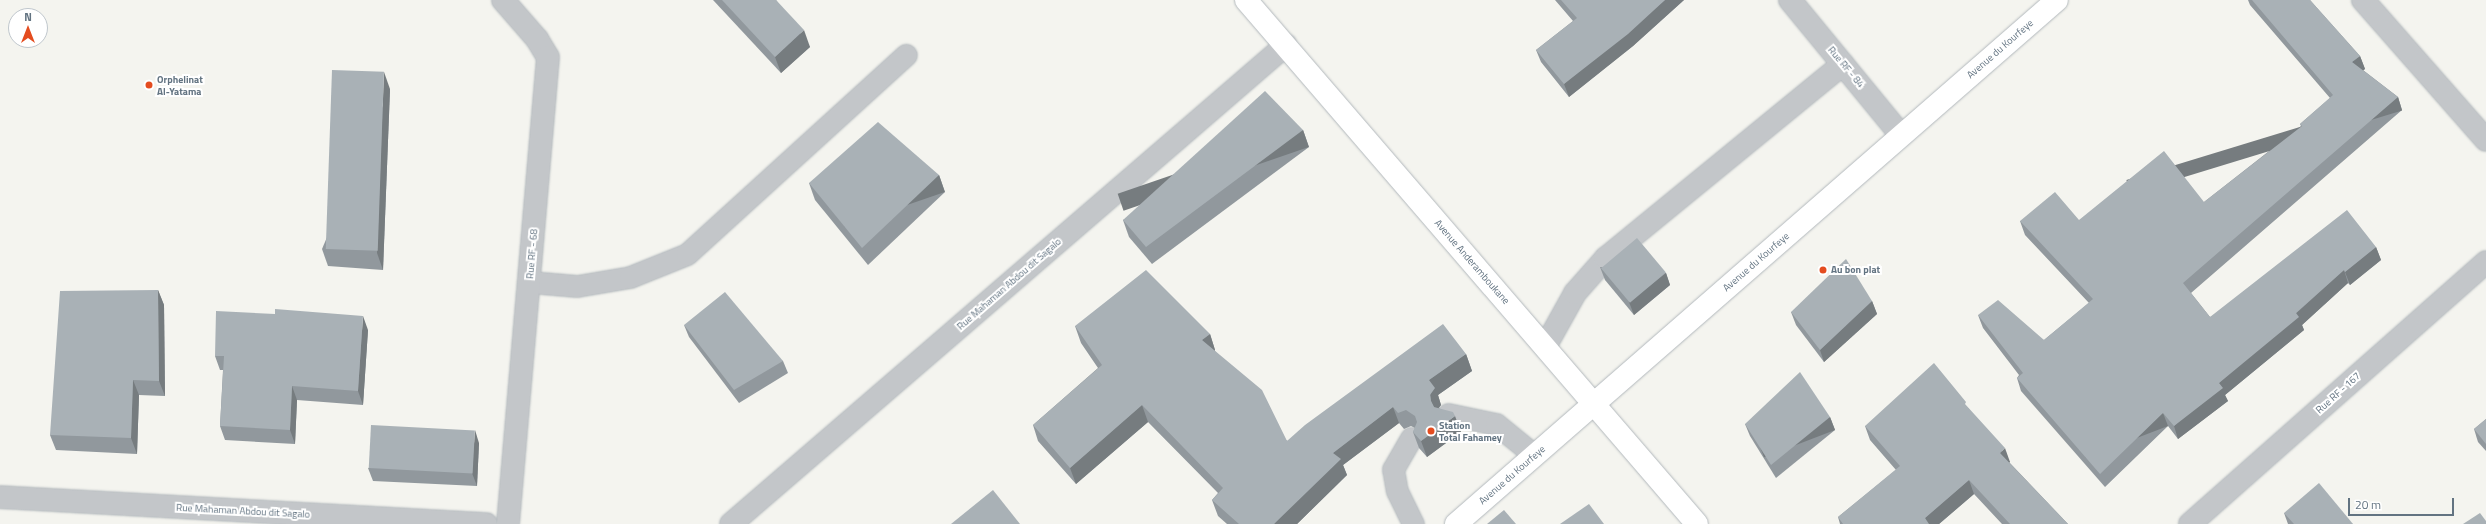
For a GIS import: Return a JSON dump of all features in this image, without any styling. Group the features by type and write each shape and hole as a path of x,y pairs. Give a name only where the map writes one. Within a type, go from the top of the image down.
{"main road":[{"name":"Avenue Anderamboukane","path":"1246,0 1697,524"},
{"name":"Avenue du Kourfeye","path":"1456,524 2057,0"}],"street":[{"name":"Rue RF - 68","path":"503,0 537,39 548,57 530,282 508,524"},
{"name":"Rue RF - 84","path":"1790,0 1901,135"},
{"path":"2363,0 2486,140"},
{"name":"Rue Mahaman Abdou dit Sagalo","path":"731,524 1286,45"},
{"path":"1545,347 1575,294 1606,258 1843,64"},
{"name":"Rue RF - 167","path":"2190,524 2486,262"},
{"name":"Rue Mahaman Abdou dit Sagalo","path":"0,497 486,524"}],"lane":[{"path":"530,282 577,286 630,277 687,254 906,55"},
{"path":"1448,414 1496,424 1534,455"},
{"path":"1411,438 1392,469 1397,491 1413,524"}],"building":[{"path":"722,0 776,0 804,30 775,57"},
{"path":"1561,0 1665,0 1628,34 1564,84 1536,50 1577,18"},
{"path":"2252,0 2310,0 2360,56 2352,62 2398,97 2183,283 2210,317 2347,210 2376,247 2345,272 2344,270 2296,313 2299,317 2219,383 2223,388 2174,426 2163,413 2100,474 2017,378 2023,373 1978,315 1998,300 2044,340 2093,299 2020,221 2055,192 2079,220 2164,151 2204,202 2302,126 2300,124 2333,95"},
{"path":"332,70 384,72 378,251 326,249"},
{"path":"1265,91 1303,130 1146,247 1123,220"},
{"path":"878,122 939,175 862,248 809,183"},
{"path":"1637,238 1666,272 1630,303 1601,268"},
{"path":"1846,259 1872,301 1820,350 1791,312"},
{"path":"1146,270 1210,334 1202,340 1262,390 1287,441 1305,425 1443,324 1466,354 1429,380 1435,388 1430,395 1434,407 1453,412 1455,416 1421,441 1413,432 1417,422 1415,416 1406,410 1398,413 1393,407 1333,453 1341,459 1274,524 1239,524 1212,500 1223,488 1142,405 1070,468 1033,425 1102,365 1075,326"},
{"path":"158,290 159,381 133,380 131,438 50,435 60,291"},
{"path":"725,292 783,361 734,390 684,325"},
{"path":"275,309 363,316 358,391 292,386 290,430 220,426 224,356 215,356 216,311 275,314"},
{"path":"1934,363 1966,402 1965,404 2005,448 2000,453 2068,524 2010,524 1969,480 1925,518 1929,524 1843,524 1838,517 1900,466 1865,426"},
{"path":"1800,372 1830,417 1771,465 1745,424"},
{"path":"2486,419 2486,444 2474,429"},
{"path":"371,425 475,430 473,473 369,468"},
{"path":"2319,483 2353,524 2294,524 2284,513"},
{"path":"993,490 1020,524 951,524"},
{"path":"1589,504 1604,524 1560,524"},
{"path":"1504,510 1516,524 1487,524"},
{"path":"2480,513 2486,521 2486,524 2463,524"}],"place":[{"name":"Orphelinat Al-Yatama","path":"149,85"},
{"name":"Au bon plat","path":"1823,270"},
{"name":"Station Total Fahamey","path":"1431,431"}]}
